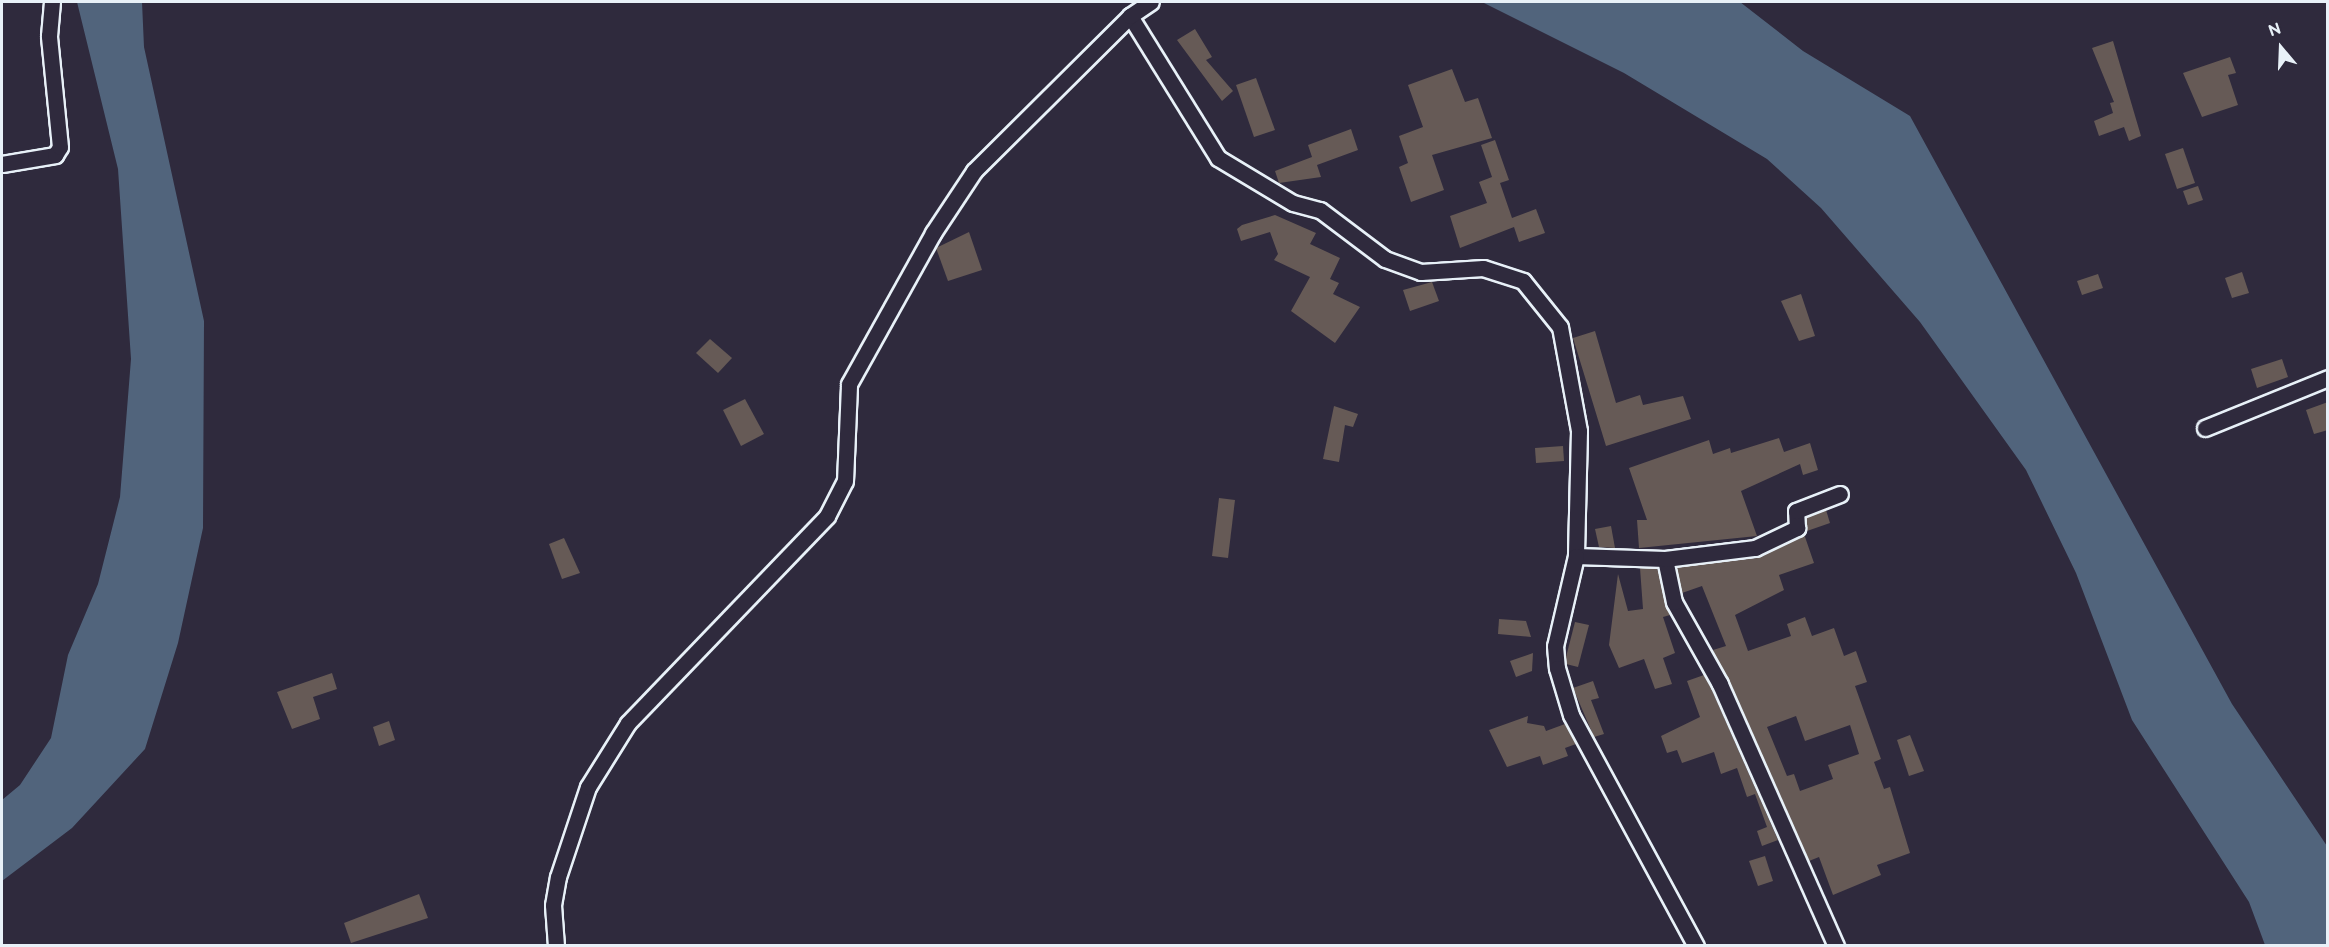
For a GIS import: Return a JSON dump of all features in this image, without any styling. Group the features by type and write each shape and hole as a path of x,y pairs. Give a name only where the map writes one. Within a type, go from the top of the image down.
{"street":[{"path":"2,164 55,155 60,147 49,36 52,2"},
{"path":"556,945 553,906 558,877 588,787 628,723 827,516 845,481 849,384 933,233 975,171 1130,16 1151,2"},
{"path":"1130,16 1218,158 1293,203 1320,210 1384,259 1420,272 1505,271 1523,281 1558,322 1579,432 1576,556 1555,646 1557,668 1571,715 1696,945"},
{"path":"2205,428 2328,378"},
{"path":"1576,556 1665,559 1755,548 1797,528 1796,511 1840,494"},
{"path":"1665,559 1674,602 1720,684 1836,945"}],"water":[{"path":"77,2 142,2 144,47 204,321 203,528 178,643 145,749 72,828 2,881 2,800 20,785 51,738 68,655 98,584 120,497 131,359 118,169"},
{"path":"1482,2 1740,2 1803,51 1910,116 2232,704 2327,846 2327,945 2265,945 2249,902 2132,720 2076,573 2026,470 1920,322 1821,208 1767,159 1624,73"}],"building":[{"path":"1195,29 1212,57 1206,60 1233,91 1222,101 1177,40"},
{"path":"2113,41 2141,136 2129,141 2124,127 2099,136 2094,121 2113,113 2110,103 2114,102 2092,48"},
{"path":"2230,57 2236,73 2228,75 2238,105 2202,117 2183,73"},
{"path":"1452,69 1465,102 1478,98 1492,138 1432,155 1444,190 1411,202 1399,167 1408,163 1399,136 1423,127 1408,85"},
{"path":"1256,78 1275,130 1254,137 1236,85"},
{"path":"1351,129 1358,150 1317,165 1321,177 1279,183 1275,171 1312,157 1308,145"},
{"path":"1495,140 1509,180 1500,183 1512,218 1536,209 1545,233 1519,242 1514,227 1460,248 1450,216 1487,203 1479,182 1492,177 1481,145"},
{"path":"2183,148 2195,183 2177,189 2165,154"},
{"path":"2198,186 2203,200 2188,205 2183,191"},
{"path":"1275,215 1316,233 1310,244 1340,258 1330,279 1339,283 1333,294 1360,307 1335,343 1291,311 1310,277 1274,260 1278,254 1270,232 1241,241 1237,229 1242,225"},
{"path":"969,232 982,270 948,281 936,248"},
{"path":"2242,272 2249,293 2232,298 2225,278"},
{"path":"2098,274 2103,288 2082,295 2077,281"},
{"path":"1432,282 1439,301 1410,311 1403,290"},
{"path":"1801,294 1815,336 1799,341 1781,301"},
{"path":"1595,331 1616,403 1640,395 1643,405 1683,396 1691,419 1606,446 1573,338"},
{"path":"710,339 732,358 718,373 696,353"},
{"path":"2282,359 2288,377 2257,388 2251,369"},
{"path":"745,399 764,434 741,446 723,410"},
{"path":"2328,402 2328,430 2314,434 2306,410"},
{"path":"1334,406 1358,414 1353,427 1345,425 1339,462 1323,459"},
{"path":"1779,438 1784,452 1810,443 1818,470 1803,475 1800,464 1741,491 1757,536 1639,548 1637,520 1647,520 1629,468 1709,440 1713,454 1730,448 1731,453"},
{"path":"1563,446 1564,461 1536,463 1535,448"},
{"path":"1219,498 1235,500 1228,558 1212,556"},
{"path":"1826,510 1830,523 1807,531 1806,518"},
{"path":"1611,526 1615,548 1599,547 1595,529"},
{"path":"1804,534 1814,563 1779,575 1784,590 1735,615 1748,651 1791,636 1787,624 1805,617 1812,636 1834,628 1844,656 1856,651 1867,682 1855,686 1881,759 1874,762 1884,789 1890,787 1910,853 1877,865 1881,875 1833,895 1819,857 1809,861 1715,656 1713,650 1726,646 1702,586 1682,593 1677,567 1757,558","holes":["1796,716 1805,741 1850,725 1859,754 1828,765 1833,779 1800,791 1794,774 1787,776 1767,727"]},
{"path":"564,538 580,573 562,579 549,544"},
{"path":"1640,568 1657,568 1670,615 1663,617 1675,653 1663,658 1672,684 1655,689 1644,659 1619,668 1609,645 1618,574 1628,611 1643,609"},
{"path":"1499,619 1526,621 1531,637 1498,634"},
{"path":"1575,622 1589,625 1578,667 1566,664"},
{"path":"1533,653 1532,671 1516,677 1510,661"},
{"path":"332,673 337,689 313,697 320,719 292,729 277,692"},
{"path":"1704,675 1778,840 1762,846 1757,831 1767,827 1755,794 1747,797 1737,768 1721,774 1714,752 1682,763 1677,750 1667,753 1661,736 1700,717 1687,681"},
{"path":"1593,681 1599,698 1591,700 1604,734 1594,737 1573,688"},
{"path":"1528,716 1527,723 1544,726 1546,731 1565,724 1576,744 1565,748 1568,756 1543,765 1540,756 1507,767 1489,730"},
{"path":"389,721 395,740 379,746 373,727"},
{"path":"1910,735 1924,771 1909,776 1897,740"},
{"path":"1765,856 1773,881 1758,886 1749,861"},
{"path":"419,894 428,918 351,943 344,923"}]}
